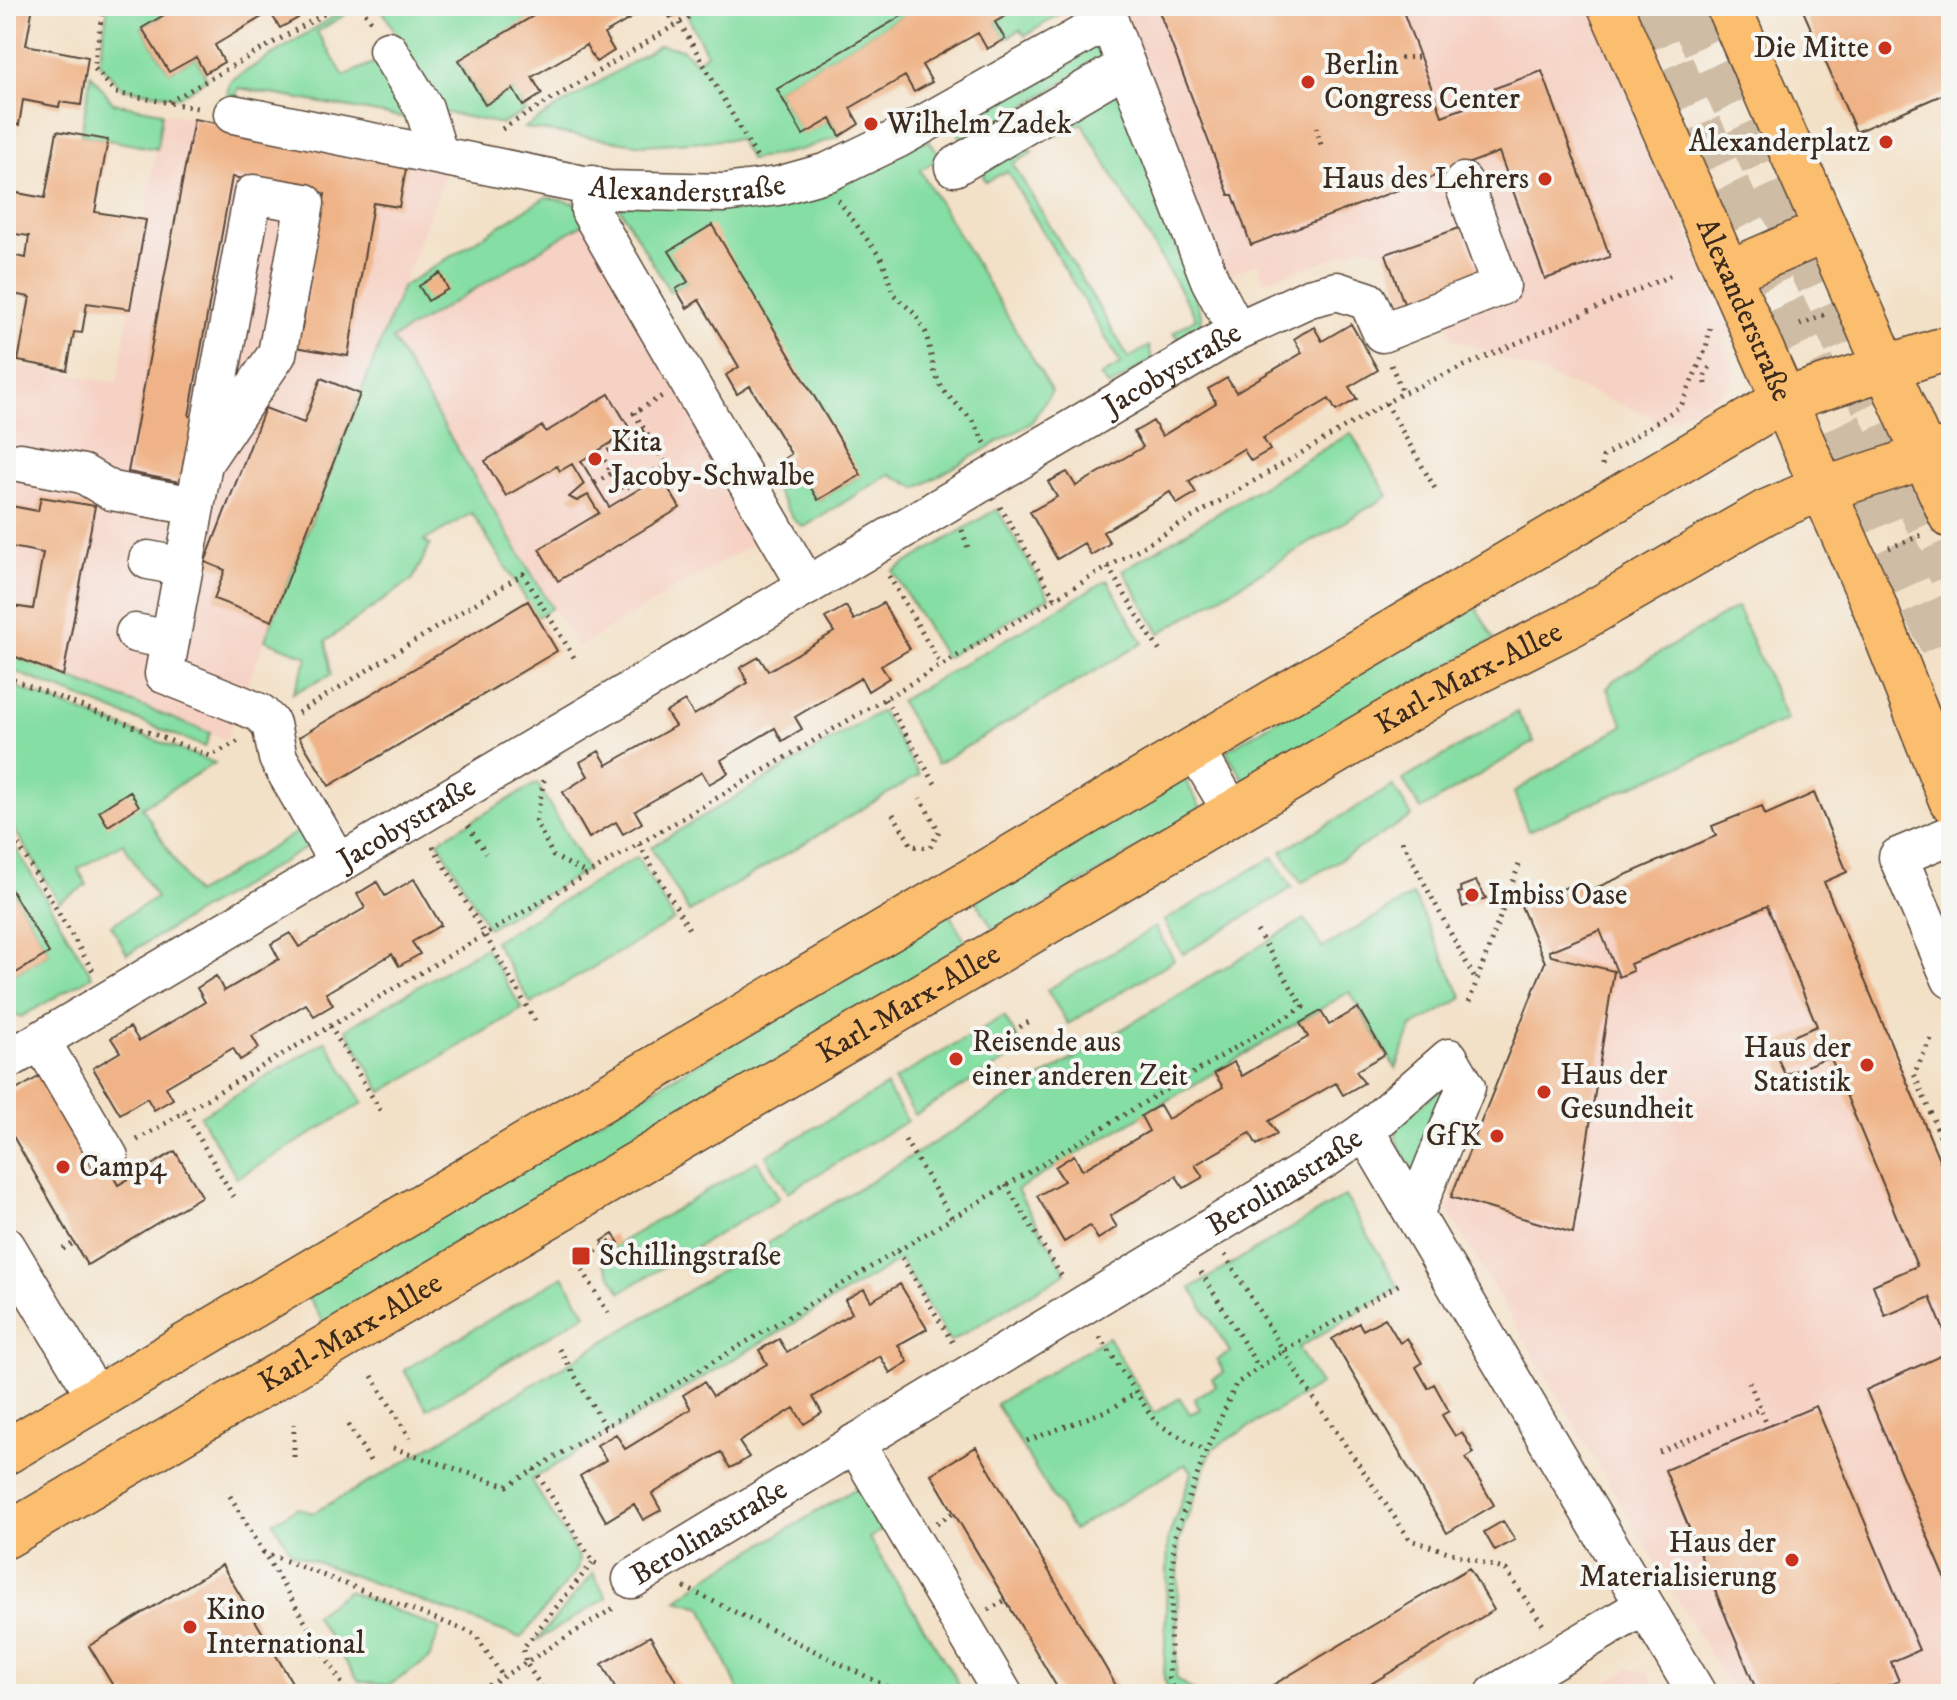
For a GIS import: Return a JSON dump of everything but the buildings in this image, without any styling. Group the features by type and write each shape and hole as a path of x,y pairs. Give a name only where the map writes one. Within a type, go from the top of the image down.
{"main road":[{"name":"Alexanderstraße","path":"1610,6 1872,600 1951,800"},
{"path":"1728,6 1886,370 1937,452 1941,523"},
{"path":"1727,273 1824,231"},
{"path":"6,1452 1784,400 1951,347"},
{"path":"1823,489 1937,452"},
{"name":"Karl-Marx-Allee","path":"6,1536 1446,687 1574,623 1749,521 1823,489"}],"street":[{"name":"Jacobystraße","path":"6,1061 1237,331 1210,280 1106,13"},
{"name":"Alexanderstraße","path":"233,114 609,190 724,193 773,186 828,172 933,119 1106,13"},
{"path":"381,39 424,108 438,153"},
{"path":"933,119 957,165 1126,66"},
{"path":"1237,331 1309,298 1337,291 1368,301 1382,333 1501,286 1463,182"},
{"path":"592,185 590,211 807,586"},
{"path":"203,463 277,354 305,203 253,194 195,506 166,564 152,637 164,674 260,713 271,724 278,758 339,864"},
{"path":"20,462 83,474 112,491 195,506"},
{"path":"1195,749 1233,813"},
{"path":"1951,835 1898,857 1951,979"},
{"path":"41,1041 109,1157"},
{"path":"1365,1131 1449,1058 1466,1087 1415,1212"},
{"name":"Berolinastraße","path":"632,1579 1365,1131 1697,1694"},
{"path":"6,1246 97,1398"},
{"path":"855,1443 1003,1694"},
{"path":"1495,1694 1644,1606"}],"path":[{"path":"103,6 94,68 116,93 168,102 338,6"},
{"path":"361,6 381,39"},
{"path":"502,129 707,6"},
{"path":"680,23 773,186"},
{"path":"1400,58 1420,57"},
{"path":"1316,127 1321,145"},
{"path":"828,172 837,198 883,261 893,294 915,314 926,333 935,374 943,390 977,429 988,479 998,503 1055,598"},
{"path":"109,1157 1386,403 1674,274"},
{"path":"1800,325 1836,309"},
{"path":"1593,513 1603,457 1681,406 1706,348 1711,322"},
{"path":"1706,384 1705,376 1712,363"},
{"path":"644,430 601,455 622,490 666,464 634,413 688,380"},
{"path":"1386,403 1437,492"},
{"path":"595,483 612,473"},
{"path":"1888,549 1941,523"},
{"path":"960,525 968,548"},
{"path":"872,548 941,665"},
{"path":"1108,567 1162,655"},
{"path":"6,677 210,756 292,716 523,574 575,659"},
{"path":"885,699 937,787"},
{"path":"530,750 545,783 536,821 553,856 588,874"},
{"path":"893,814 912,846 930,848 939,831 920,798"},
{"path":"417,818 537,1024"},
{"path":"462,819 486,853"},
{"path":"6,824 97,977"},
{"path":"1402,841 1476,981"},
{"path":"639,844 691,932"},
{"path":"1469,1002 1520,862"},
{"path":"393,1448 507,1486 898,1251 1303,1007 1256,929"},
{"path":"985,1047 1032,1020"},
{"path":"330,1026 383,1115"},
{"path":"1931,1039 1914,1074 1951,1161"},
{"path":"184,1112 236,1201"},
{"path":"905,1140 952,1218"},
{"path":"1006,1185 1064,1280"},
{"path":"1196,1236 1283,1351 1410,1540 1506,1570 1545,1629"},
{"path":"1196,1236 1259,1368"},
{"path":"611,1242 578,1262 611,1318"},
{"path":"63,1249 74,1243"},
{"path":"898,1251 955,1346"},
{"path":"1176,1694 1169,1678 1174,1538 1206,1451 1236,1384 1283,1351 1403,1282"},
{"path":"1100,1337 1156,1423 1206,1451"},
{"path":"559,1349 605,1427"},
{"path":"372,1376 410,1438"},
{"path":"1749,1382 1768,1427"},
{"path":"1027,1441 1113,1408 1135,1393"},
{"path":"1659,1452 1760,1409"},
{"path":"294,1424 294,1457"},
{"path":"348,1425 371,1462"},
{"path":"534,1469 593,1562 523,1648 526,1663 546,1694"},
{"path":"230,1496 348,1694"},
{"path":"263,1552 475,1634 503,1677"},
{"path":"632,1579 683,1587 902,1694"},
{"name":"Berolinastraße","path":"475,1694 619,1605 632,1579"},
{"path":"1047,1694 1057,1688"}],"shaded area":[{"path":"1122,6 1590,6 1731,333 1721,338 1735,371 1731,384 1713,398 1656,427 1650,416 1454,339 1445,319 1386,254 1365,246 1264,282 1257,263 1233,273 1222,271"},
{"path":"162,112 449,165 226,740 6,653 6,362 117,383"},
{"name":"Kita Jacoby-Schwalbe","path":"588,221 769,534 577,647 392,339"},
{"path":"1814,793 1847,872 1824,883 1951,1188 1951,1694 1733,1694 1447,1209 1545,962 1521,906 1579,882 1585,893 1715,836 1712,826 1762,806 1766,815"},
{"path":"1629,1669 1648,1672 1661,1694 1588,1694"}],"green space":[{"path":"108,6 179,6 142,28 169,72 196,57 207,79 179,97 122,88 99,63"},
{"path":"351,6 359,6 317,32 344,76 375,62 412,119 238,88 235,106 225,105 230,81"},
{"path":"380,6 550,6 459,61 485,105 513,89 526,111 502,124 442,112"},
{"path":"698,6 919,6 777,89 803,134 831,119 840,136 800,150 750,160 738,139 644,145 524,128 660,45 682,49 695,61 707,54 686,13"},
{"path":"1022,6 1067,6 1025,36 1020,30 1005,39 995,22"},
{"path":"1098,42 1104,51 1102,59 967,141 959,136 958,121"},
{"path":"91,74 113,103 162,112 157,149 81,135"},
{"path":"1114,93 1124,101 1202,317 1196,335 1185,344 1173,333 1196,318 1082,123 1058,136 1057,127"},
{"path":"929,141 942,157 920,170 1052,391 1031,423 917,488 890,474 804,527 795,521 776,491 802,473 819,500 860,475 670,251 688,282 670,292 619,207"},
{"path":"1020,146 1033,152 1013,164 1129,358 1149,346 1152,360 1109,387 1100,376 1121,364 1007,171 986,182 983,176 985,170"},
{"path":"546,197 575,203 588,221 392,339 552,608 537,617 472,513 424,541 430,545 413,579 326,641 331,675 293,693 308,657 265,640 402,287"},
{"path":"1351,433 1388,496 1160,633 1123,570"},
{"path":"997,509 1049,597 945,658 893,571"},
{"path":"1107,580 1143,643 937,764 900,701"},
{"path":"1473,602 1494,639 1246,783 1226,751"},
{"path":"1737,607 1787,720 1528,831 1514,792 1624,725 1607,689 1614,680"},
{"path":"6,653 210,733 205,747 6,668"},
{"path":"6,683 215,763 142,807 195,894 299,831 309,846 127,954 111,925 156,898 123,843 78,869 87,885 59,902 6,816"},
{"path":"881,711 919,775 689,912 651,847"},
{"path":"1517,712 1534,742 1421,810 1403,780"},
{"path":"1183,776 1202,810 996,934 975,899"},
{"path":"537,783 587,870 488,928 438,841"},
{"path":"1393,786 1412,816 1301,883 1282,851"},
{"path":"6,832 92,976 21,1017 6,1011 6,992 10,989 6,979 49,953 6,881"},
{"path":"637,857 674,920 531,1004 494,941"},
{"path":"1273,857 1292,888 1183,954 1164,921"},
{"path":"1413,895 1463,998 1412,1027 1396,1069 1349,992 1017,1190 1066,1273 950,1342 900,1260 531,1480 579,1558 577,1570 521,1638 292,1553 273,1522 297,1508 313,1513 391,1470 1305,919 1322,948"},
{"path":"950,915 970,949 326,1327 306,1293"},
{"path":"1155,927 1174,960 1068,1024 1047,990"},
{"path":"485,947 522,1009 382,1092 346,1029"},
{"path":"1004,1016 1024,1050 915,1115 894,1080"},
{"path":"326,1041 363,1103 237,1178 200,1116"},
{"path":"1445,1085 1452,1091 1419,1182 1396,1140 1397,1125"},
{"path":"886,1086 907,1121 788,1192 766,1156"},
{"path":"757,1161 779,1198 621,1292 599,1255"},
{"path":"1345,1196 1399,1288 1298,1348 1320,1385 1212,1449 1179,1541 1176,1678 1199,1694 1170,1694 1164,1678 1168,1539 1192,1471 1186,1464 1073,1530 996,1404 1108,1337 1154,1413 1180,1398 1190,1414 1200,1409 1194,1399 1216,1385 1212,1379 1224,1373 1217,1360 1230,1352 1191,1288"},
{"path":"563,1276 586,1314 427,1409 404,1370"},
{"path":"870,1480 900,1520 869,1538 965,1694 740,1694 702,1607 677,1600 706,1578"},
{"path":"593,1574 607,1598 536,1641"},
{"path":"348,1591 440,1629 429,1659 388,1686 359,1681 314,1615"}],"tunnel":[{"path":"1644,6 1951,664"},
{"path":"1685,6 1754,144 1951,574"}],"place":[{"name":"Die Mitte","path":"1885,48"},
{"name":"Berlin Congress Center","path":"1308,82"},
{"name":"Wilhelm Zadek","path":"871,124"},
{"name":"Alexanderplatz","path":"1886,142"},
{"name":"Haus des Lehrers","path":"1545,179"},
{"name":"Kita Jacoby-Schwalbe","path":"595,459"},
{"name":"Imbiss Oase","path":"1472,895"},
{"name":"Reisende aus einer anderen Zeit","path":"956,1059"},
{"name":"Haus der Statistik","path":"1867,1065"},
{"name":"Haus der Gesundheit","path":"1544,1092"},
{"name":"GfK","path":"1497,1136"},
{"name":"Camp4","path":"63,1167"},
{"name":"Schillingstraße","path":"581,1256"},
{"name":"Haus der Materialisierung","path":"1792,1560"},
{"name":"Kino International","path":"190,1627"}]}
